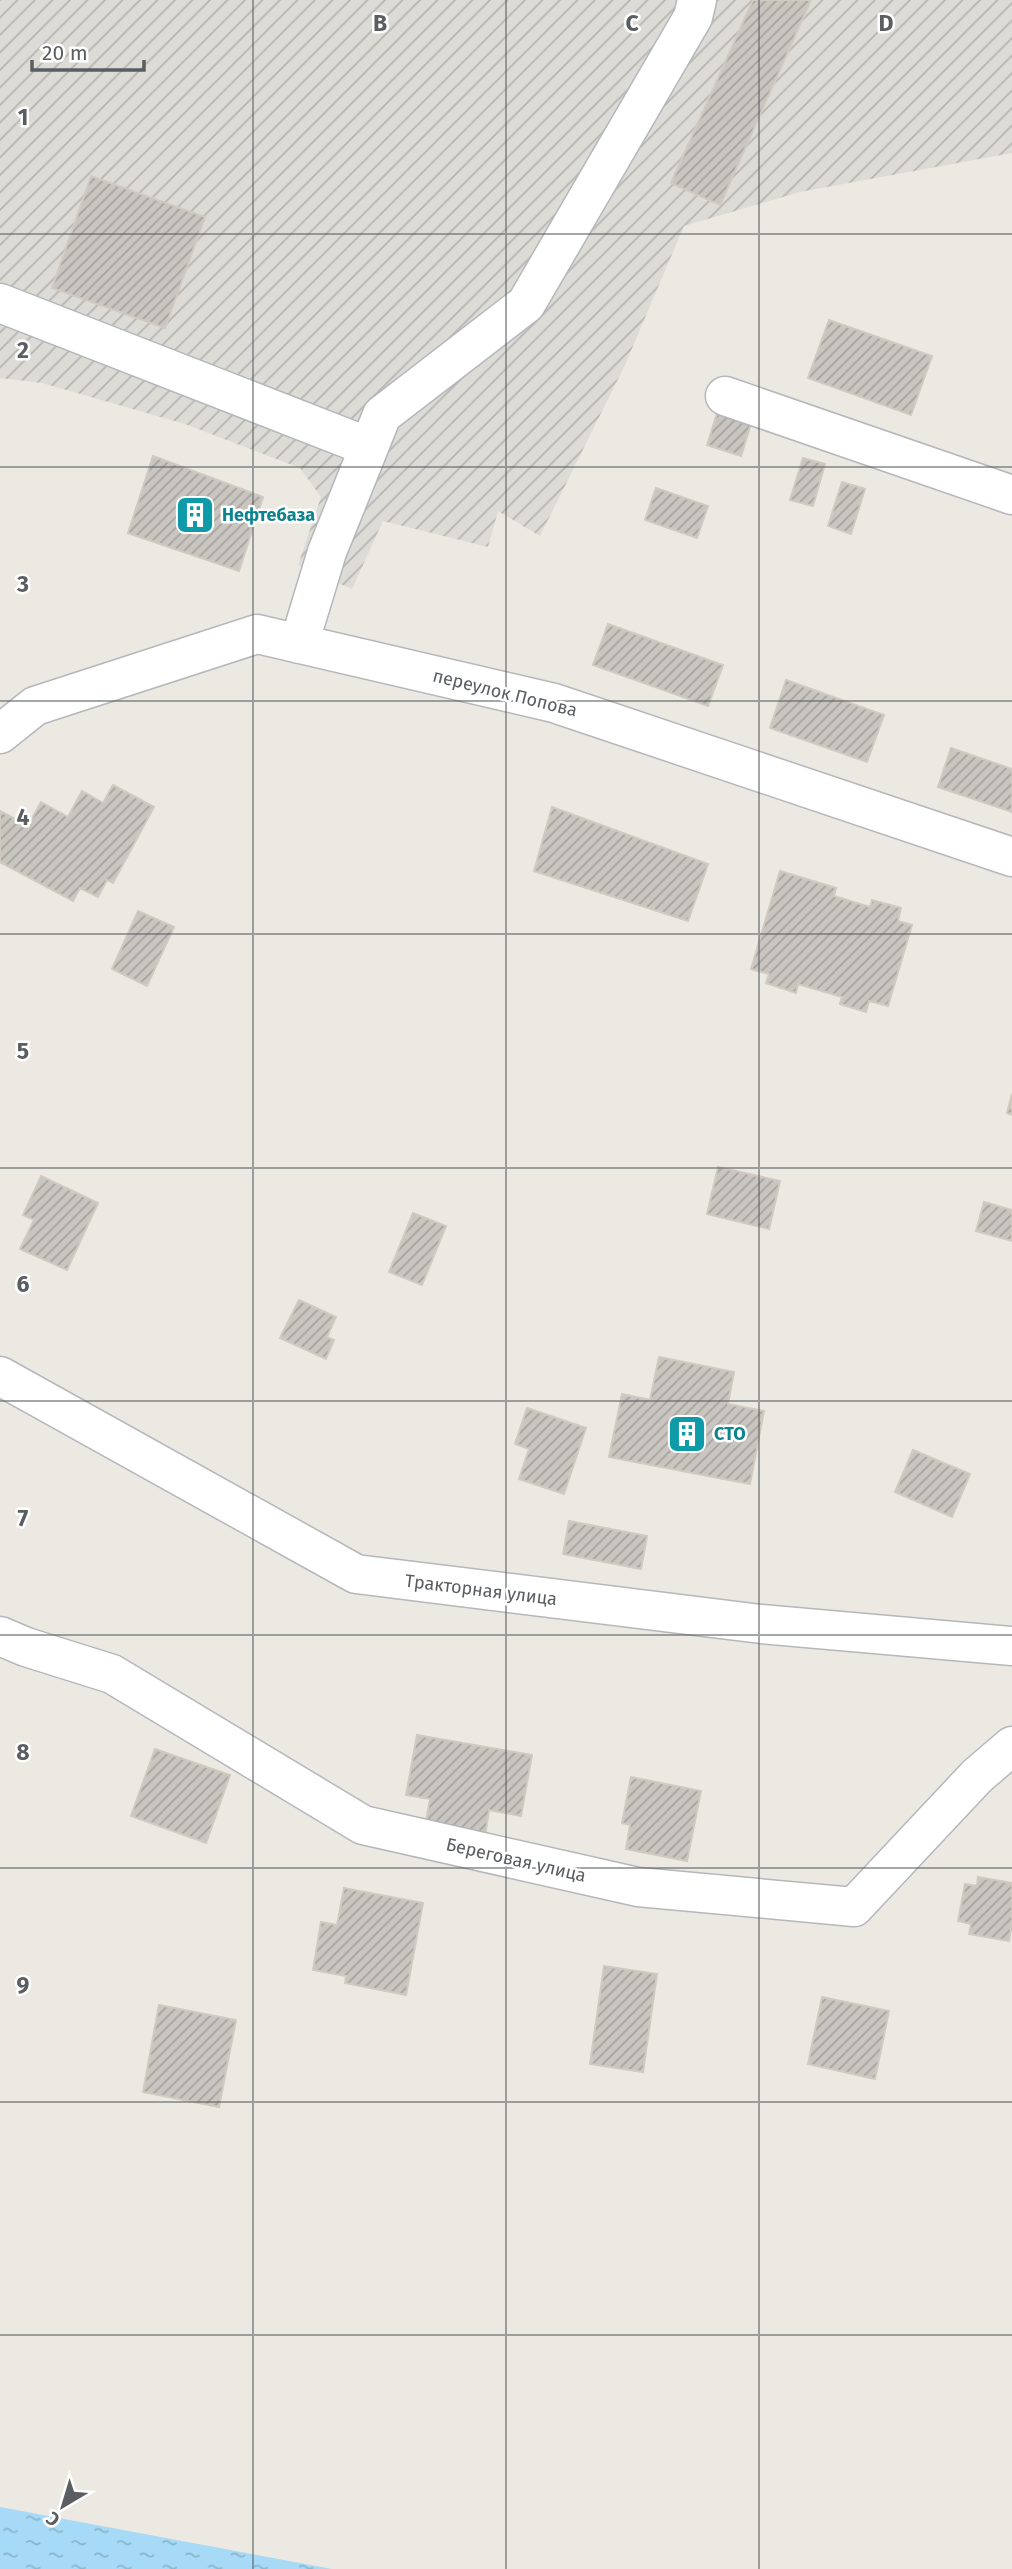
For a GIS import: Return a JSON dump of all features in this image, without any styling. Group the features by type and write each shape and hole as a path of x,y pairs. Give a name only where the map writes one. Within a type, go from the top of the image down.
{"street":[{"path":"299,644 327,552 382,415 526,304 693,17 697,0"},
{"path":"0,303 369,447"},
{"path":"725,396 1012,495"},
{"name":"переулок Попова","path":"0,734 35,705 257,634 554,703 1012,857"},
{"name":"Тракторная улица","path":"1,1379 356,1574 761,1624 1012,1646"},
{"name":"Береговая улица","path":"0,1636 112,1674 363,1825 638,1887 854,1907 977,1776 1012,1746"}],"shaded area":[{"path":"0,0 1012,0 1012,153 800,192 684,226 625,365 540,536 498,511 488,547 383,521 352,589 298,565 321,497 300,468 185,424 42,383 0,378"}],"water":[{"path":"0,2507 332,2569 0,2569"}],"building":[{"path":"753,0 811,0 720,205 671,183"},
{"path":"91,176 205,217 165,328 52,288"},
{"path":"829,320 932,356 911,415 808,378"},
{"path":"719,407 753,417 741,456 707,445"},
{"name":"Нефтебаза","path":"153,456 263,497 239,571 128,533"},
{"path":"803,458 825,464 813,506 790,500"},
{"path":"842,482 865,489 851,534 828,526"},
{"path":"656,488 708,506 697,538 645,520"},
{"path":"608,624 723,665 708,706 593,665"},
{"path":"786,680 884,715 867,762 770,728"},
{"path":"951,748 1012,769 1012,812 938,787"},
{"path":"113,785 154,807 113,883 107,880 98,897 80,888 73,901 0,862 0,811 28,826 41,802 68,817 82,791 103,803"},
{"path":"552,807 708,864 688,921 534,871"},
{"path":"780,871 836,888 834,896 870,907 872,900 901,908 898,921 912,925 888,1006 869,1001 866,1012 840,1004 842,997 798,984 796,993 766,983 769,974 751,969"},
{"path":"138,911 174,927 147,986 112,969"},
{"path":"1012,1094 1012,1115 1007,1113"},
{"path":"718,1167 780,1181 769,1229 707,1214"},
{"path":"41,1176 98,1203 67,1270 20,1249 34,1220 23,1215"},
{"path":"984,1202 1012,1210 1012,1241 976,1231"},
{"path":"413,1213 446,1226 422,1285 389,1272"},
{"path":"299,1300 336,1317 327,1337 334,1340 326,1359 280,1338"},
{"name":"СТО","path":"659,1357 734,1372 728,1404 764,1411 750,1484 609,1457 622,1394 650,1400"},
{"path":"527,1408 586,1428 564,1494 519,1479 529,1449 515,1444"},
{"path":"913,1450 970,1474 952,1517 895,1492"},
{"path":"569,1521 647,1536 641,1569 563,1554"},
{"path":"417,1735 532,1755 521,1816 489,1810 485,1837 425,1827 430,1799 406,1795"},
{"path":"155,1749 230,1775 206,1843 131,1816"},
{"path":"631,1777 701,1791 687,1861 626,1849 630,1825 622,1823"},
{"path":"978,1877 1012,1883 1009,1941 969,1934 971,1924 958,1921 965,1884 977,1886"},
{"path":"344,1888 423,1903 406,1995 345,1983 346,1976 313,1970 321,1922 337,1925"},
{"path":"604,1966 657,1974 643,2072 590,2064"},
{"path":"822,1997 889,2011 875,2079 808,2064"},
{"path":"159,2005 236,2020 219,2107 143,2092"}],"place":[{"name":"Нефтебаза","path":"195,515"},
{"name":"СТО","path":"687,1434"}]}
